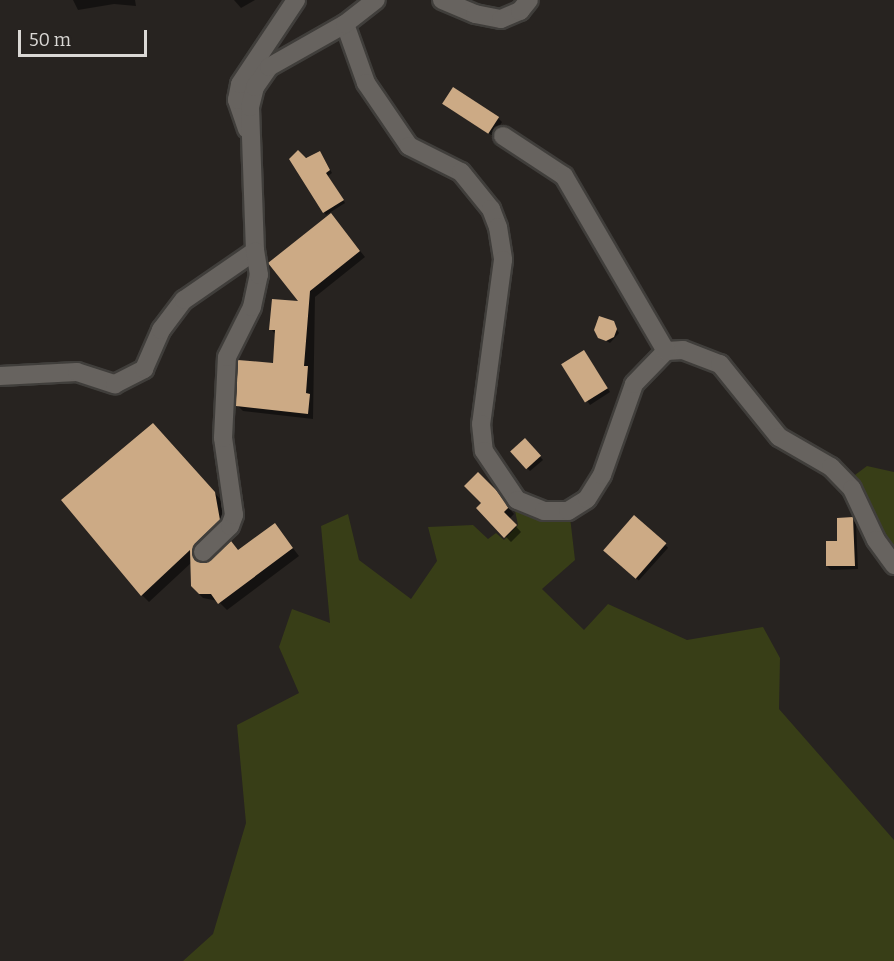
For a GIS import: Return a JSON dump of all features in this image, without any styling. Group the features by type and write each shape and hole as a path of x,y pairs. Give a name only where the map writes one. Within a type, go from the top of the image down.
{"street":[{"path":"251,138 237,100 240,84 296,0"},
{"path":"203,552 230,526 234,515 223,438 226,357 252,307 259,275 255,251 251,138 255,87 269,67 345,24 376,0"},
{"path":"442,0 475,14 501,19 520,12 529,0"},
{"path":"345,24 366,82 409,146 461,172 491,209 498,227 504,260 481,424 484,451 517,500 544,511 568,511 587,499 602,475 634,384 666,351 683,350 720,364 779,437 831,467 852,489 876,540 894,566"},
{"path":"503,136 564,176 666,351"},
{"path":"0,376 77,372 115,384 131,379 144,369 161,330 184,300 255,251"}],"green space":[{"path":"867,466 894,472 894,557 851,478"},
{"path":"514,506 570,517 575,560 542,589 584,630 608,604 687,640 763,627 780,658 779,709 894,840 894,961 183,961 213,934 246,823 237,725 299,693 279,647 292,609 330,623 321,526 348,514 359,560 411,599 437,561 428,527 473,525 488,539 496,533 504,540 518,525"}],"building":[{"path":"453,87 499,117 488,134 442,104"},
{"path":"298,150 306,158 320,151 330,170 326,173 344,200 323,213 289,159"},
{"path":"331,213 360,251 310,291 304,366 308,366 306,393 310,394 308,414 236,406 238,360 273,363 275,330 269,330 272,299 298,301 268,263"},
{"path":"599,316 614,321 617,329 614,337 606,341 598,338 594,330"},
{"path":"584,350 608,388 585,402 561,364"},
{"path":"153,423 215,492 220,520 195,544 192,554 195,560 206,563 231,541 238,550 275,523 293,548 218,604 211,594 199,594 191,586 190,550 141,596 61,500"},
{"path":"525,438 541,456 526,469 510,451"},
{"path":"478,472 509,507 504,512 517,525 504,538 476,508 481,503 464,486"},
{"path":"634,515 666,543 636,579 603,550"},
{"path":"853,517 855,566 826,566 826,541 837,541 837,518"}]}
